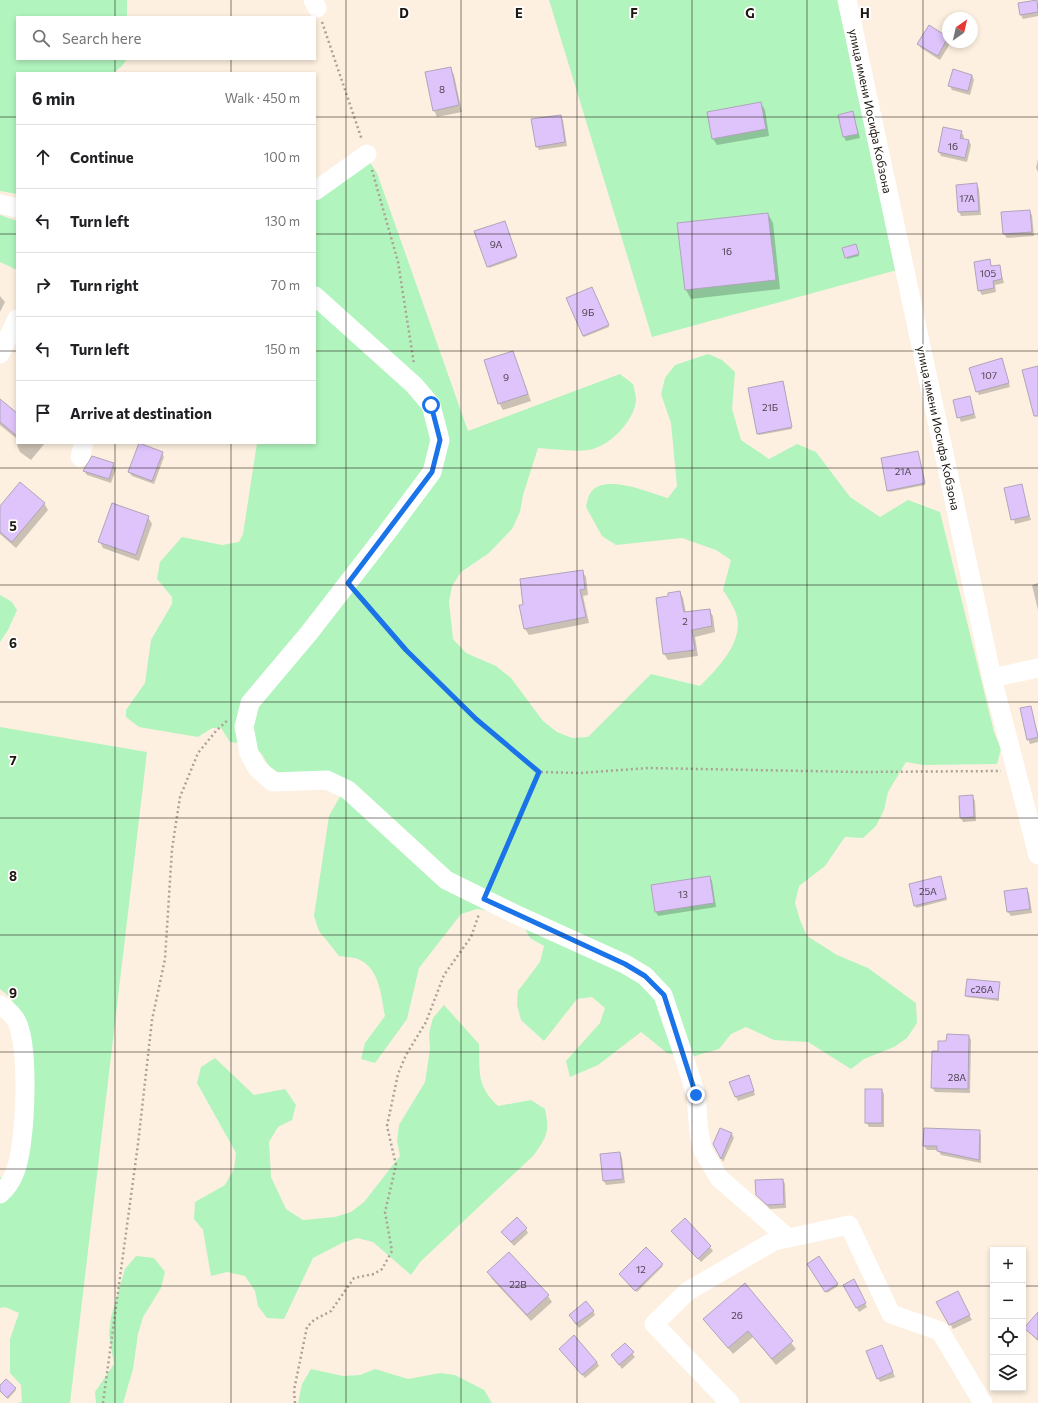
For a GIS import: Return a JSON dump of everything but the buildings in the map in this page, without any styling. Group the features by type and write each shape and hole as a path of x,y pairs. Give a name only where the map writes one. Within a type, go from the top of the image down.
{"street":[{"name":"улица имени Иосифа Кобзона","path":"847,0 992,678 1038,855"},
{"path":"316,190 367,154"},
{"path":"0,204 16,208"},
{"path":"316,297 419,391 431,405 440,440 432,472 348,583 250,703 244,727 249,752 257,768 273,782 327,780 348,790 446,880 625,964 645,976 664,995 696,1095 702,1151 718,1178 788,1238"},
{"path":"0,354 16,321"},
{"path":"992,678 1038,668"},
{"path":"0,1005 15,1019 20,1032 23,1053 24,1128 16,1170 7,1188 0,1194"},
{"path":"730,1403 654,1324 688,1291 774,1241 849,1225 891,1314 940,1331 983,1403"}],"path":[{"path":"315,4 367,154 398,262 419,391"},
{"path":"348,583 406,650 476,719 539,772 580,773 648,768 859,772 1015,771"},
{"path":"103,1403 138,1144 152,1020 164,959 172,849 180,796 198,753 216,731 250,703"},
{"path":"295,1403 294,1390 307,1327 314,1320 331,1311 354,1278 374,1274 382,1269 392,1251 385,1212 388,1192 395,1175 396,1166 387,1126 398,1074 406,1055 426,1022 444,975 471,937 484,899 539,772"}],"green space":[{"path":"0,0 127,0 127,16 16,16 16,60 126,60 121,67 114,72 16,72 16,194 0,191"},
{"path":"549,0 838,0 897,270 652,337"},
{"path":"369,161 377,173 468,431 620,374 633,384 636,399 635,407 626,424 612,439 596,448 582,451 538,448 523,495 520,512 512,529 489,553 461,572 452,586 449,602 453,639 466,653 496,666 511,678 543,721 557,732 572,738 588,737 651,674 700,686 721,664 736,636 738,627 737,617 723,590 731,560 716,550 682,538 616,545 602,536 586,507 588,497 591,492 606,484 628,486 668,498 677,486 671,423 661,394 665,378 675,365 708,354 722,360 735,372 732,409 741,440 769,459 797,444 816,452 850,497 880,517 908,500 940,512 994,732 1001,749 997,764 923,765 906,762 888,792 884,810 876,826 863,838 845,837 825,866 799,886 795,903 807,936 837,955 868,968 916,1003 917,1023 907,1038 894,1047 864,1059 851,1069 808,1042 774,1040 746,1027 731,1034 719,1049 688,1058 667,1053 641,1032 598,1065 570,1077 566,1061 600,1023 605,1008 592,997 577,999 544,1041 521,1020 517,1005 518,991 540,962 544,946 530,938 522,923 508,914 477,909 461,914 419,968 407,1019 375,1063 361,1059 365,1043 385,1016 378,983 371,969 365,963 356,958 339,956 319,931 314,916 329,816 347,784 282,775 269,766 261,753 246,744 230,742 221,728 212,728 198,737 139,727 126,717 126,710 145,683 151,640 172,604 172,597 157,579 160,562 182,537 222,545 239,542 243,534 257,444 316,444 316,196"},
{"path":"0,215 16,221 16,270 0,262"},
{"path":"0,595 12,602 17,610 8,630 0,642"},
{"path":"0,727 147,752 70,1403 18,1403 22,1402 21,1385 10,1373 10,1339 19,1313 5,1307 0,1308 0,1177 8,1181 22,1174 18,1011 10,997 0,989"},
{"path":"444,1005 479,1044 481,1078 486,1091 491,1098 498,1106 531,1100 545,1109 547,1129 545,1138 534,1155 420,1262 411,1275 373,1242 357,1238 342,1243 313,1258 284,1319 267,1318 258,1306 255,1291 245,1276 227,1272 211,1276 203,1230 194,1219 195,1202 225,1185 234,1169 236,1153 197,1083 201,1067 215,1058 254,1095 285,1089 296,1105 292,1120 278,1127 269,1142 271,1177 286,1209 303,1220 335,1217 351,1212 364,1202 400,1156 397,1141 399,1125 425,1082 430,1049 429,1033 433,1018"},
{"path":"136,1256 154,1258 165,1272 161,1288 143,1317 138,1334 133,1369 123,1403 96,1403 95,1392 114,1364 109,1334 111,1317 125,1269"},
{"path":"311,1369 343,1376 360,1375 375,1369 408,1379 440,1373 455,1375 484,1390 492,1403 298,1403 302,1384"}],"route":[{"path":"431,405 440,440 432,472 348,583 406,650 476,719 539,772 484,899 625,964 645,976 664,995 696,1095"}]}
